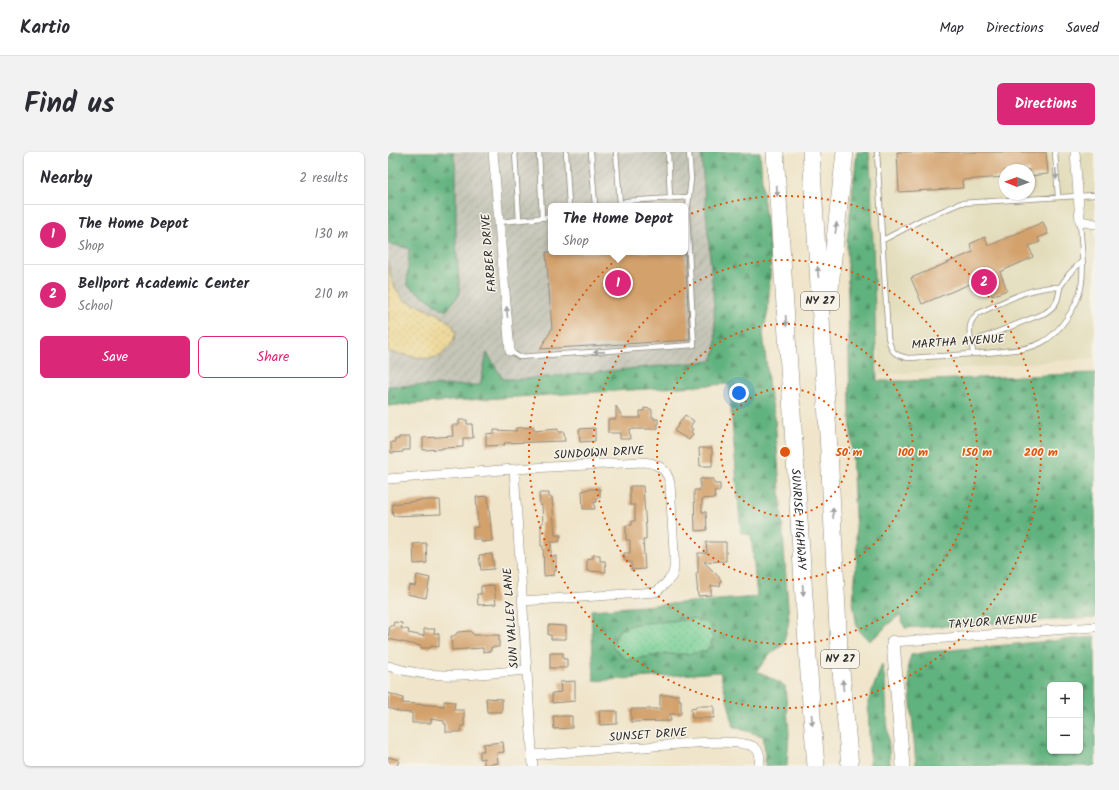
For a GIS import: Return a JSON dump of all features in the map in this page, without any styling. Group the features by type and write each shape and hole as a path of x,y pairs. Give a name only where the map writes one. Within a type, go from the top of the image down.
{"highway":[{"name":"SUNRISE HIGHWAY","path":"775,152 816,766"},
{"name":"NY 27","path":"811,152 839,649 850,766"},
{"path":"829,451 830,290 845,152"}],"street":[{"name":"FARBER DRIVE","path":"493,152 510,351"},
{"name":"MARTHA AVENUE","path":"1075,152 1080,221"},
{"path":"1080,221 1095,224"},
{"name":"SUNDOWN DRIVE","path":"388,479 514,469 641,462 653,463 662,468 669,478 674,552 672,576 666,583 656,592 522,601"},
{"name":"SUN VALLEY LANE","path":"514,469 533,766"},
{"name":"TAYLOR AVENUE","path":"893,642 1095,627"},
{"path":"893,642 903,766"},
{"path":"388,666 405,671 432,675 463,675 526,670"},
{"name":"SUNSET DRIVE","path":"533,755 686,744 747,744 755,748 760,754 759,766"}],"lane":[{"path":"515,152 519,220"},
{"path":"539,152 542,217"},
{"path":"566,152 569,203"},
{"path":"591,152 595,203"},
{"path":"616,152 618,203"},
{"path":"668,152 670,198"},
{"path":"688,152 691,179 688,206"},
{"name":"MARTHA AVENUE","path":"877,152 888,337 891,348 898,356 908,358 1022,349 1041,343 1057,332 1071,312 1081,289 1082,261 1080,221"},
{"path":"1055,152 1058,197"},
{"path":"883,240 923,219 961,203 1095,195"},
{"path":"622,203 626,201 689,197"},
{"path":"499,222 548,217"},
{"path":"510,351 519,357 694,345 688,233"},
{"path":"972,342 1044,313 1054,306 1058,298 1060,286 1082,261"},
{"path":"973,354 969,329 971,320 977,314 1031,290 1046,286 1060,286"}],"shaded area":[{"path":"388,152 712,152 724,365 388,396"},
{"path":"862,152 1095,152 1095,358 880,375 869,206 843,207"}],"green space":[{"path":"388,152 453,152 456,170 456,243 460,294 446,311 407,285 409,249 388,243"},
{"path":"701,152 760,152 763,195 771,261 768,311 763,332 769,389 775,418 789,621 783,645 769,655 757,671 785,686 789,733 787,766 765,766 763,736 734,727 720,672 594,681 591,610 757,597 751,535 741,533 729,384 388,406 388,386 480,385 487,353 503,379 524,379 712,361 716,348 713,292","holes":["693,619 706,622 711,628 713,640 706,651 688,654 665,654 627,660 612,647 619,630 636,624"]},
{"path":"857,152 869,152 877,381 1095,373 1095,618 905,628 900,615 869,641 857,628 853,602 857,556 850,412 847,241"},
{"path":"693,619 707,622 711,628 713,640 706,651 688,654 665,654 627,660 612,647 619,630 636,624"},
{"path":"1095,637 1095,766 916,766 908,665 911,655 928,652"},
{"path":"882,664 885,681 890,766 870,766 868,702"}],"sand":[{"path":"388,260 391,277 396,289 404,300 437,313 452,324 456,333 453,342 441,356 427,359 388,352"}],"building":[{"path":"897,152 1046,152 1048,174 1035,175 1035,164 999,164 999,177 962,180 963,188 899,192"},
{"path":"1043,222 1048,234 1038,238 1040,242 1029,246 1033,257 1000,272 1007,290 992,296 984,278 922,304 911,278 973,252 970,244 985,237 988,246"},
{"path":"546,252 548,252 548,255 685,255 690,340 540,349 552,329"},
{"path":"616,406 623,418 640,418 640,411 644,411 644,408 651,409 652,417 654,417 654,419 658,419 658,429 629,429 630,439 620,439 620,433 608,433 608,419 616,419"},
{"path":"685,415 694,421 690,427 693,429 691,432 693,434 689,440 674,431"},
{"path":"459,420 467,420 467,424 472,424 473,438 463,438 463,447 423,450 423,438 453,436 452,425 459,425"},
{"path":"534,427 534,431 558,429 558,432 564,432 565,441 504,443 505,445 486,446 486,434 494,433 494,430 516,431 516,428"},
{"path":"595,428 595,441 580,442 579,429"},
{"path":"399,437 410,437 410,450 391,453 391,442 395,442 395,439 399,439"},
{"path":"699,448 712,448 712,466 700,466"},
{"path":"700,479 714,479 714,484 720,484 720,491 714,491 715,498 702,499 702,512 706,512 707,530 695,531 694,490 700,490"},
{"path":"630,486 643,486 646,529 646,540 643,540 645,569 631,570 631,562 627,562 624,558 624,553 630,553 630,540 626,540 626,525 632,525 632,521 635,521 635,505 630,505"},
{"path":"589,489 600,489 600,498 597,498 597,502 594,502 595,509 583,509 582,491"},
{"path":"539,493 549,493 549,497 552,497 555,535 561,535 559,542 551,542 551,556 556,556 556,571 554,571 554,575 544,576 543,546 541,546 541,523 543,523 542,505 540,505"},
{"path":"488,496 492,541 481,542 481,539 473,539 473,528 478,527 476,497"},
{"path":"424,500 440,500 441,514 393,516 392,504"},
{"path":"706,542 726,542 726,561 704,562 721,581 720,586 711,586 711,595 698,596 696,573 698,573 698,553 707,553"},
{"path":"426,543 427,563 414,564 413,544"},
{"path":"492,554 494,569 481,570 479,555"},
{"path":"593,555 600,555 600,561 605,561 606,572 587,571 587,559 593,558"},
{"path":"417,575 430,578 426,598 407,594 409,585 415,586"},
{"path":"494,585 496,604 478,605 477,594 481,594 481,586"},
{"path":"394,622 402,623 401,628 409,630 408,633 424,636 424,629 435,629 434,633 439,634 439,647 431,646 431,648 421,648 421,646 388,639 390,626 393,626"},
{"path":"548,625 566,626 566,639 551,639 551,635 548,635"},
{"path":"470,631 474,635 499,635 499,647 491,647 491,651 483,652 483,648 452,650 451,636 454,636 458,632"},
{"path":"550,653 563,653 563,659 567,659 567,668 550,668"},
{"path":"575,681 575,701 552,703 552,693 561,692 560,682"},
{"path":"388,693 403,698 402,703 444,706 444,701 455,702 454,710 464,710 464,726 461,726 461,732 446,732 446,724 444,724 444,721 431,719 431,723 412,723 412,713 400,712 388,708"},
{"path":"660,695 679,695 679,700 681,700 681,714 670,714 671,721 631,722 631,709 660,709"},
{"path":"486,698 502,699 502,712 487,712"},
{"path":"696,706 714,706 714,718 692,718 691,709 696,708"},
{"path":"599,711 617,711 617,724 600,725"},
{"path":"553,716 572,716 572,728 554,729"},
{"path":"503,742 504,752 497,753 498,763 484,765 484,758 480,759 480,751 484,751 483,744"},
{"path":"388,757 399,760 397,766 388,766"}],"place":[{"name":"Bellport Academic Center","path":"984,282"},
{"name":"The Home Depot","path":"618,283"}]}
